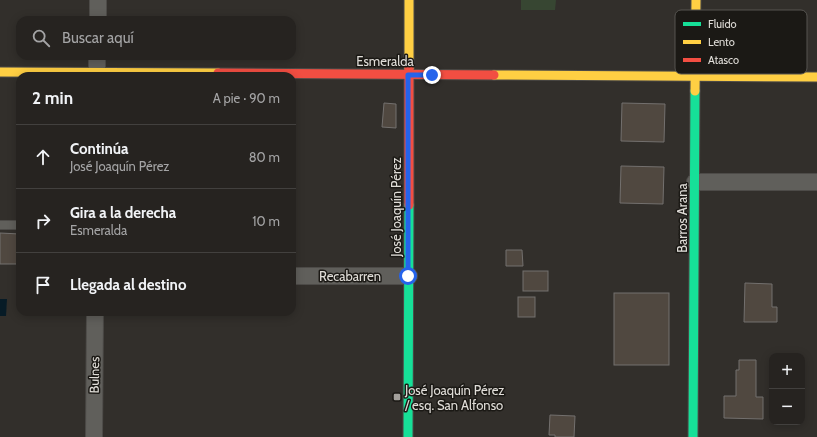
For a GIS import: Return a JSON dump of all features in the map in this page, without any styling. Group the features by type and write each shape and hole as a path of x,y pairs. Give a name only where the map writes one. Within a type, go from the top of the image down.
{"main road":[{"name":"José Joaquín Pérez","path":"408,437 409,0"},
{"name":"Esmeralda","path":"0,72 16,72"},
{"name":"Esmeralda","path":"296,75 817,77"},
{"name":"Barros Arana","path":"694,437 696,76"}],"street":[{"path":"98,0 98,16"},
{"path":"97,60 97,72"},
{"path":"695,182 817,182"},
{"name":"Recabarren","path":"296,276 408,276"},
{"name":"Bulnes","path":"94,437 95,316"}],"lane":[{"path":"0,225 16,226"}],"green space":[{"path":"521,0 556,0 555,10 521,10"}],"water":[{"path":"0,299 7,299 6,316 0,316"}],"building":[{"path":"384,103 396,104 396,128 382,127"},
{"path":"622,103 665,104 664,142 621,141"},
{"path":"621,166 664,167 663,204 620,203"},
{"path":"0,233 16,234 16,264 0,264"},
{"path":"506,250 522,250 523,266 506,266"},
{"path":"523,271 548,271 548,291 523,291"},
{"path":"745,283 772,284 772,307 777,307 777,322 744,322"},
{"path":"614,293 669,293 669,365 614,365"},
{"path":"518,297 535,297 535,317 518,317"},
{"path":"739,360 756,360 756,397 763,397 763,419 724,418 724,396 736,396 736,370 739,370"},
{"path":"550,415 575,416 574,437 555,437 555,435 549,435"}],"traffic: fast":[{"path":"693,437 695,91"},
{"path":"408,437 409,205"}],"traffic: slow":[{"path":"409,0 409,68"},
{"path":"696,0 696,10"},
{"path":"0,72 16,72"},
{"path":"695,74 695,91"},
{"path":"494,75 817,77"}],"traffic: jam":[{"path":"409,68 409,205"},
{"path":"296,74 494,75"}],"place":[{"name":"José Joaquín Pérez / esq. San Alfonso","path":"397,397"}],"route":[{"path":"408,276 408,75 432,75"}]}
